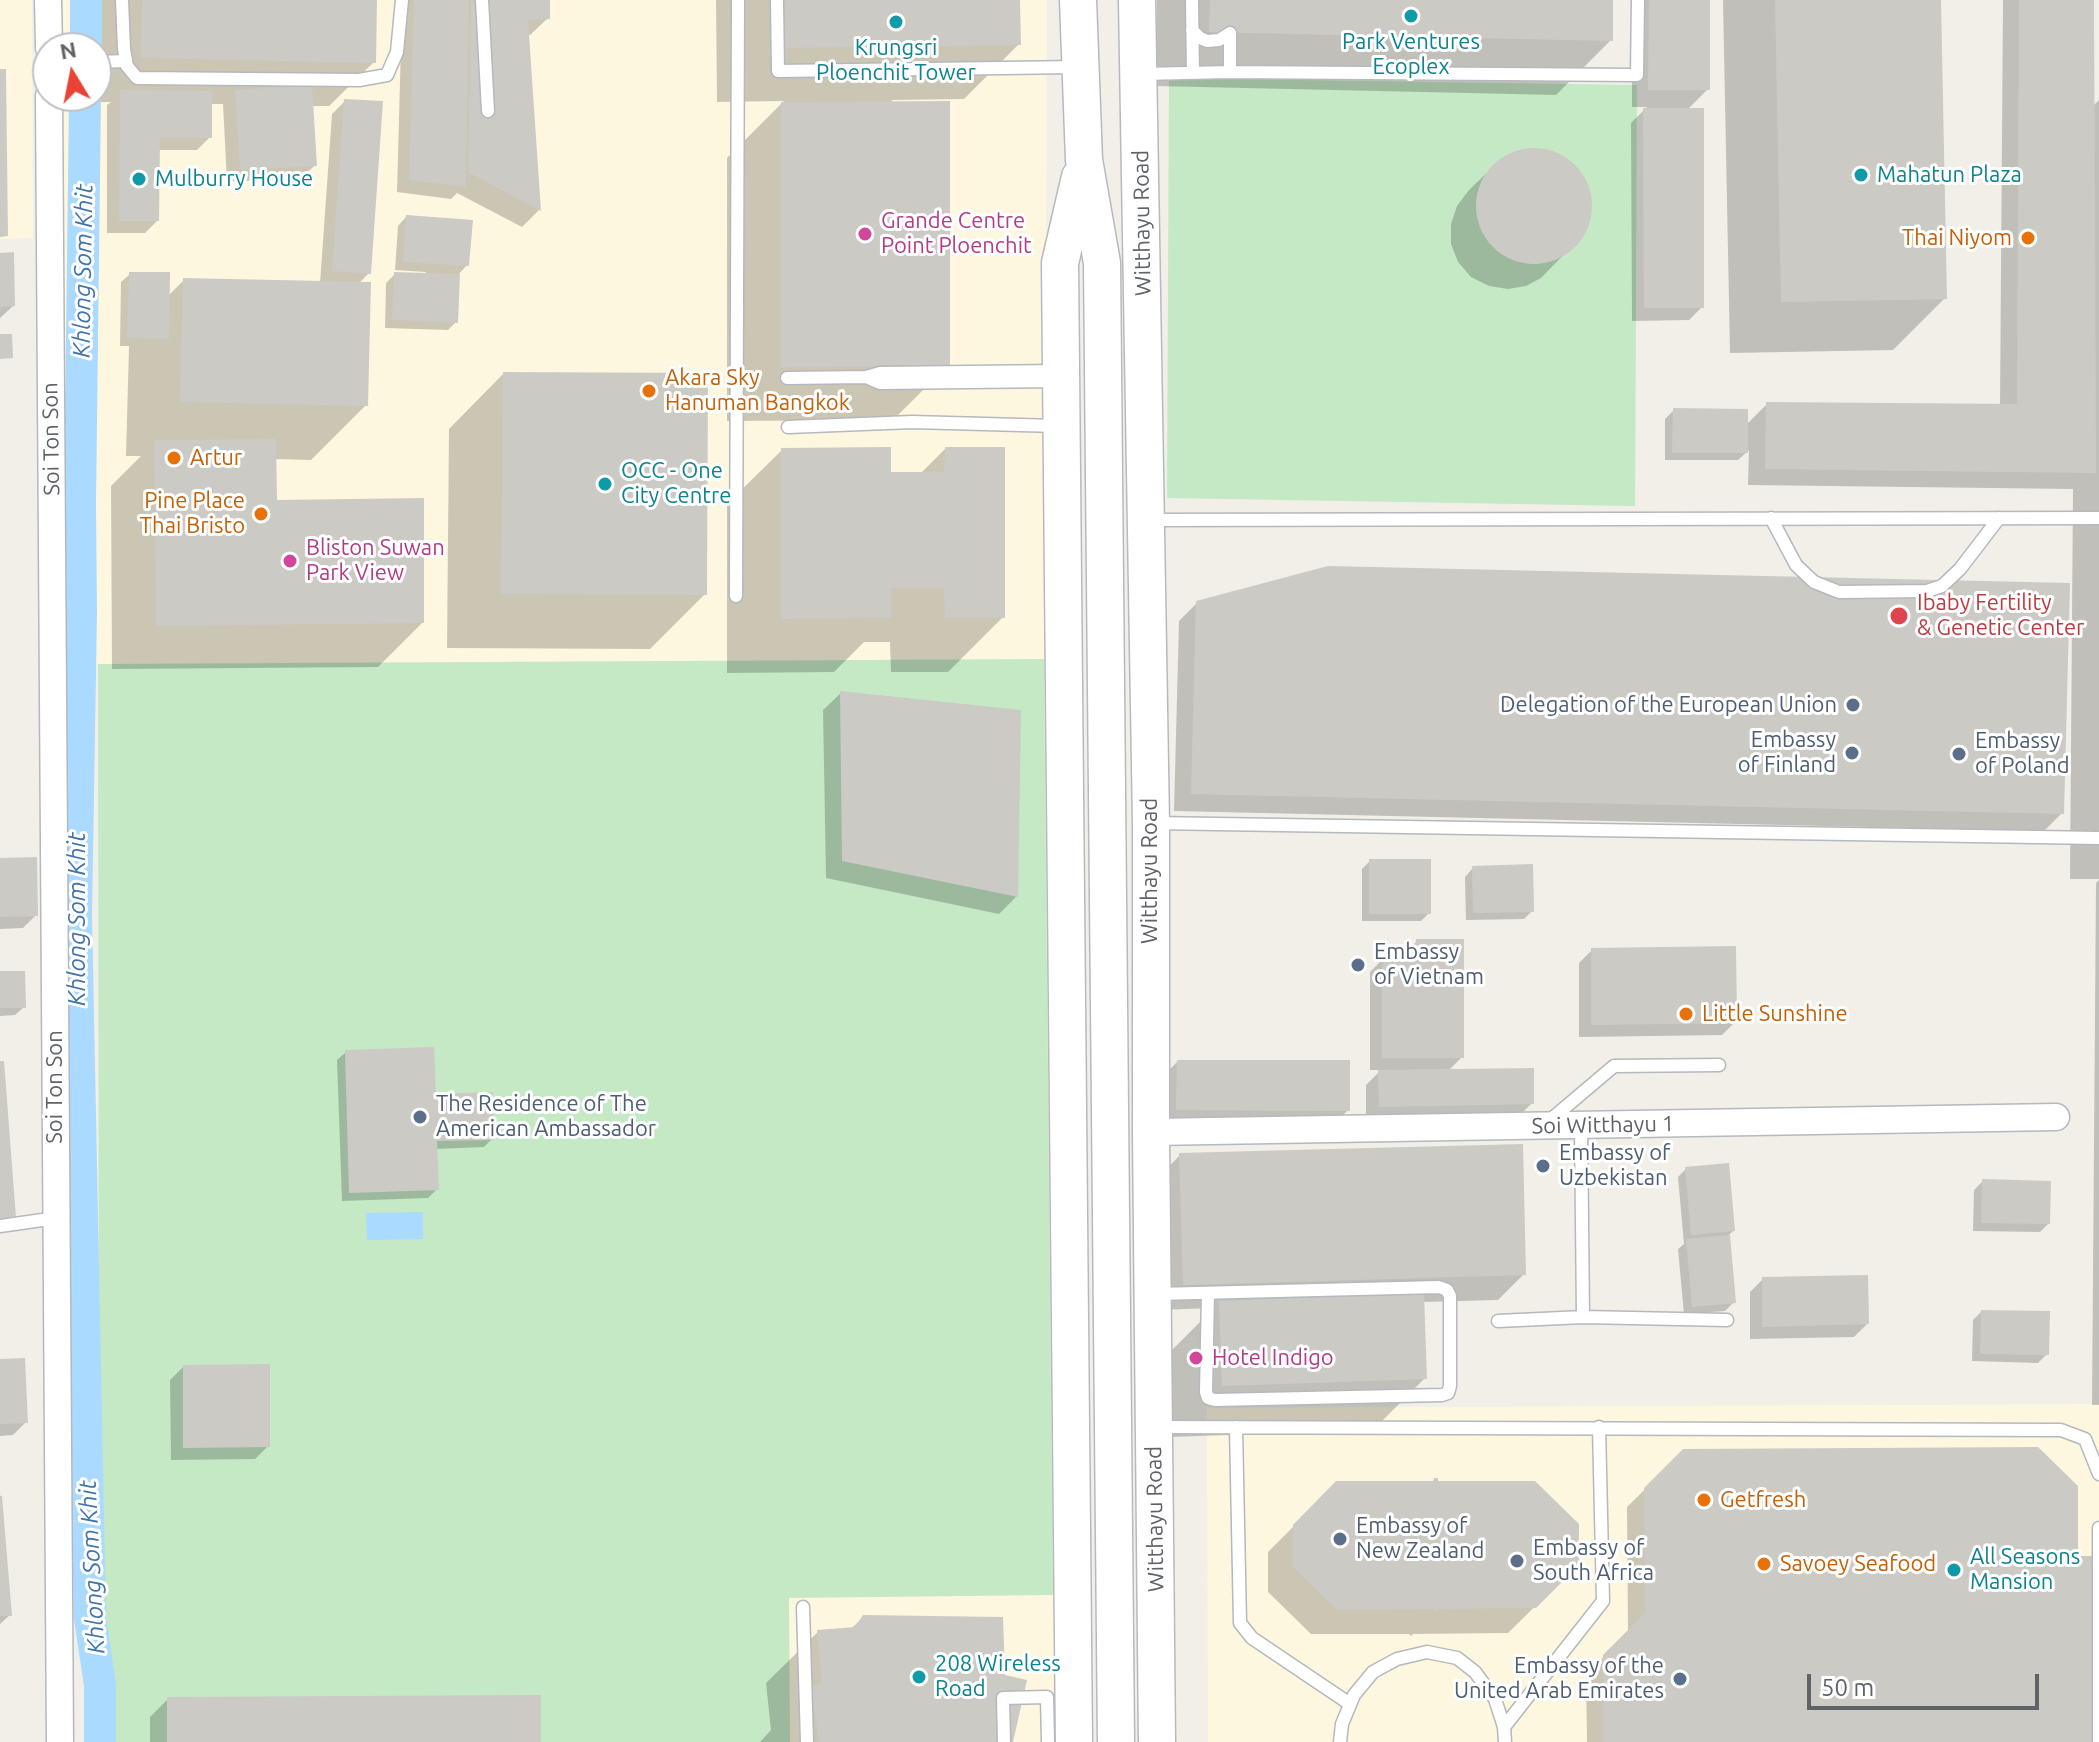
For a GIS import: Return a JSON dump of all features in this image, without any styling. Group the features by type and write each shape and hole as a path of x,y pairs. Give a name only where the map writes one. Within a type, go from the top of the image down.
{"main road":[{"name":"Witthayu Road","path":"1078,0 1084,160 1102,263 1116,1742"},
{"name":"Witthayu Road","path":"1137,0 1151,823 1157,1742"},
{"name":"Witthayu Road","path":"1074,1742 1060,263 1084,160"}],"street":[{"path":"48,0 49,32"},
{"name":"Soi Ton Son","path":"49,112 60,1742"},
{"name":"Soi Witthayu 1","path":"1151,1132 2056,1117"}],"lane":[{"path":"122,0 125,61 131,74 137,78 359,80 387,75 397,52 402,0"},
{"path":"482,0 488,111"},
{"path":"736,596 738,0"},
{"path":"777,0 778,71 1080,67"},
{"path":"1192,0 1193,73"},
{"path":"1139,74 1637,75 1638,0"},
{"path":"1192,30 1207,41 1219,40 1230,33 1230,72"},
{"path":"112,61 125,61"},
{"path":"787,378 866,377 880,383 1061,376"},
{"path":"788,427 912,422 1061,426"},
{"path":"1771,518 1796,565 1814,582 1839,592 1927,591 1942,586 1960,569 1999,518"},
{"path":"1145,520 2099,518"},
{"path":"1151,823 2099,838"},
{"path":"1544,1126 1614,1066 1719,1065"},
{"path":"1581,1125 1583,1317"},
{"path":"0,1226 56,1218"},
{"path":"1153,1294 1439,1287 1447,1290 1450,1296 1448,1393 1230,1400 1208,1398 1208,1293"},
{"path":"1498,1321 1583,1317 1727,1320"},
{"path":"1154,1427 2061,1430 2085,1439 2099,1474"},
{"path":"1236,1427 1240,1623 1252,1638 1350,1704"},
{"path":"1504,1727 1603,1601 1599,1427"},
{"path":"2099,1528 2099,1742"},
{"path":"803,1607 807,1742"},
{"path":"1340,1742 1342,1724 1354,1695 1373,1672 1397,1659 1427,1652 1457,1658 1475,1672 1495,1699 1504,1727 1505,1742"},
{"path":"1004,1742 1003,1698 1047,1697 1048,1742"}],"shaded area":[{"path":"0,0 32,0 33,238 0,239"},
{"path":"34,0 1047,0 1044,659 1053,1595 1058,1742 102,1742 99,1607 98,665 42,666 35,112 112,112 112,32 34,32"},
{"path":"2099,1404 2099,1742 1208,1742 1207,1408"}],"green space":[{"path":"1169,78 1637,85 1635,506 1167,498"},
{"path":"1044,659 1053,1595 789,1598 790,1742 102,1742 99,1607 98,664"}],"water":[{"path":"423,1212 423,1239 367,1240 366,1213"}],"building":[{"path":"142,0 377,0 376,63 141,58"},
{"path":"414,0 469,0 466,187 409,180"},
{"path":"471,0 550,0 550,19 528,20 541,211 468,172"},
{"name":"Krungsri Ploenchit Tower","path":"771,0 1020,0 1021,45 771,48"},
{"name":"Park Ventures Ecoplex","path":"1210,0 1613,0 1613,41 1209,32"},
{"path":"1649,0 1710,0 1710,90 1648,90"},
{"name":"Mahatun Plaza","path":"1775,0 1941,0 1947,299 1781,302"},
{"path":"2019,0 2094,0 2096,473 1765,469 1766,402 2017,404"},
{"path":"0,69 6,69 8,236 0,237"},
{"path":"312,85 317,166 240,170 235,90"},
{"name":"Mulburry House","path":"120,90 212,91 212,138 160,138 159,221 119,221"},
{"path":"344,99 383,101 371,274 332,271"},
{"name":"Grande Centre Point Ploenchit","path":"950,101 950,366 781,367 781,102"},
{"path":"1643,108 1704,108 1704,308 1644,308"},
{"path":"1534,148 1556,152 1575,165 1588,184 1592,206 1588,228 1575,247 1556,260 1534,264 1512,260 1493,247 1480,228 1476,206 1480,184 1493,165 1512,152"},
{"path":"406,215 473,220 469,266 403,262"},
{"path":"14,252 15,306 0,307 0,253"},
{"path":"129,272 170,272 169,339 127,338"},
{"path":"394,272 460,274 458,323 392,320"},
{"path":"183,278 371,282 368,406 180,402"},
{"path":"0,334 12,334 13,358 0,359"},
{"name":"OCC - One City Centre","path":"503,372 708,373 707,595 501,594"},
{"path":"1673,408 1748,409 1748,453 1672,453"},
{"name":"Bliston Suwan Park View","path":"276,439 277,500 424,498 424,623 156,626 154,440"},
{"path":"891,447 891,472 944,472 945,447 1005,447 1005,618 945,618 944,588 891,588 891,618 781,619 781,448"},
{"path":"1328,566 2070,583 2064,814 1191,794 1196,601"},
{"path":"840,691 1021,710 1018,897 842,861"},
{"path":"37,857 38,916 0,917 0,858"},
{"path":"1369,859 1431,859 1431,914 1369,914"},
{"path":"1533,864 1534,912 1473,913 1472,866"},
{"path":"1416,939 1464,939 1464,1058 1382,1058 1382,957 1415,957"},
{"path":"1736,946 1737,1023 1591,1025 1591,948"},
{"path":"0,971 25,971 26,1008 0,1008"},
{"name":"The Residence of The American Ambassador","path":"434,1047 436,1094 493,1092 494,1140 437,1141 439,1190 349,1193 345,1050"},
{"path":"1177,1060 1350,1060 1350,1111 1176,1110"},
{"path":"0,1061 4,1061 16,1218 0,1219"},
{"path":"1534,1068 1534,1104 1379,1107 1378,1070"},
{"path":"1523,1144 1526,1275 1183,1285 1179,1153"},
{"path":"1729,1163 1735,1231 1691,1235 1685,1167"},
{"path":"1982,1179 2051,1181 2050,1224 1981,1223"},
{"path":"1730,1235 1736,1303 1692,1307 1686,1239"},
{"path":"1868,1275 1869,1324 1762,1327 1762,1277"},
{"path":"1424,1293 1427,1379 1222,1386 1219,1301"},
{"path":"1981,1310 2050,1311 2049,1355 1980,1354"},
{"path":"25,1358 28,1423 0,1424 0,1359"},
{"path":"270,1364 270,1447 183,1448 183,1365"},
{"path":"2038,1447 2078,1486 2078,1556 2099,1556 2099,1742 1603,1742 1603,1655 1645,1613 1644,1488 1683,1449"},
{"path":"1434,1478 1438,1481 1535,1481 1579,1524 1579,1565 1536,1608 1438,1609 1438,1612 1434,1609 1337,1610 1293,1567 1293,1525 1336,1481 1433,1481"},
{"path":"2,1496 12,1616 0,1616"},
{"name":"208 Wireless Road","path":"863,1615 1003,1617 1005,1675 1027,1680 1013,1742 819,1742 811,1687 822,1682 817,1630 855,1627"},
{"path":"541,1695 541,1742 167,1742 167,1697"}],"waterway":[{"name":"Khlong Som Khit","path":"86,0 86,32"},
{"name":"Khlong Som Khit","path":"85,112 76,915 90,1618 100,1685 100,1742"}],"place":[{"name":"Park Ventures Ecoplex","path":"1411,16"},
{"name":"Krungsri Ploenchit Tower","path":"896,22"},
{"name":"Mahatun Plaza","path":"1861,175"},
{"name":"Mulburry House","path":"139,179"},
{"name":"Grande Centre Point Ploenchit","path":"865,234"},
{"name":"Thai Niyom","path":"2028,238"},
{"name":"Akara Sky Hanuman Bangkok","path":"649,391"},
{"name":"Artur","path":"174,458"},
{"name":"OCC - One City Centre","path":"605,484"},
{"name":"Pine Place Thai Bristo","path":"261,514"},
{"name":"Bliston Suwan Park View","path":"290,561"},
{"name":"Ibaby Fertility & Genetic Center","path":"1899,616"},
{"name":"Delegation of the European Union","path":"1853,705"},
{"name":"Embassy of Finland","path":"1852,753"},
{"name":"Embassy of Poland","path":"1959,754"},
{"name":"Embassy of Vietnam","path":"1358,965"},
{"name":"Little Sunshine","path":"1686,1014"},
{"name":"The Residence of The American Ambassador","path":"420,1117"},
{"name":"Embassy of Uzbekistan","path":"1543,1166"},
{"name":"Hotel Indigo","path":"1196,1358"},
{"name":"Getfresh","path":"1704,1500"},
{"name":"Embassy of New Zealand","path":"1340,1539"},
{"name":"Embassy of South Africa","path":"1517,1561"},
{"name":"Savoey Seafood","path":"1764,1564"},
{"name":"All Seasons Mansion","path":"1954,1570"},
{"name":"208 Wireless Road","path":"919,1677"},
{"name":"Embassy of the United Arab Emirates","path":"1680,1679"}]}
